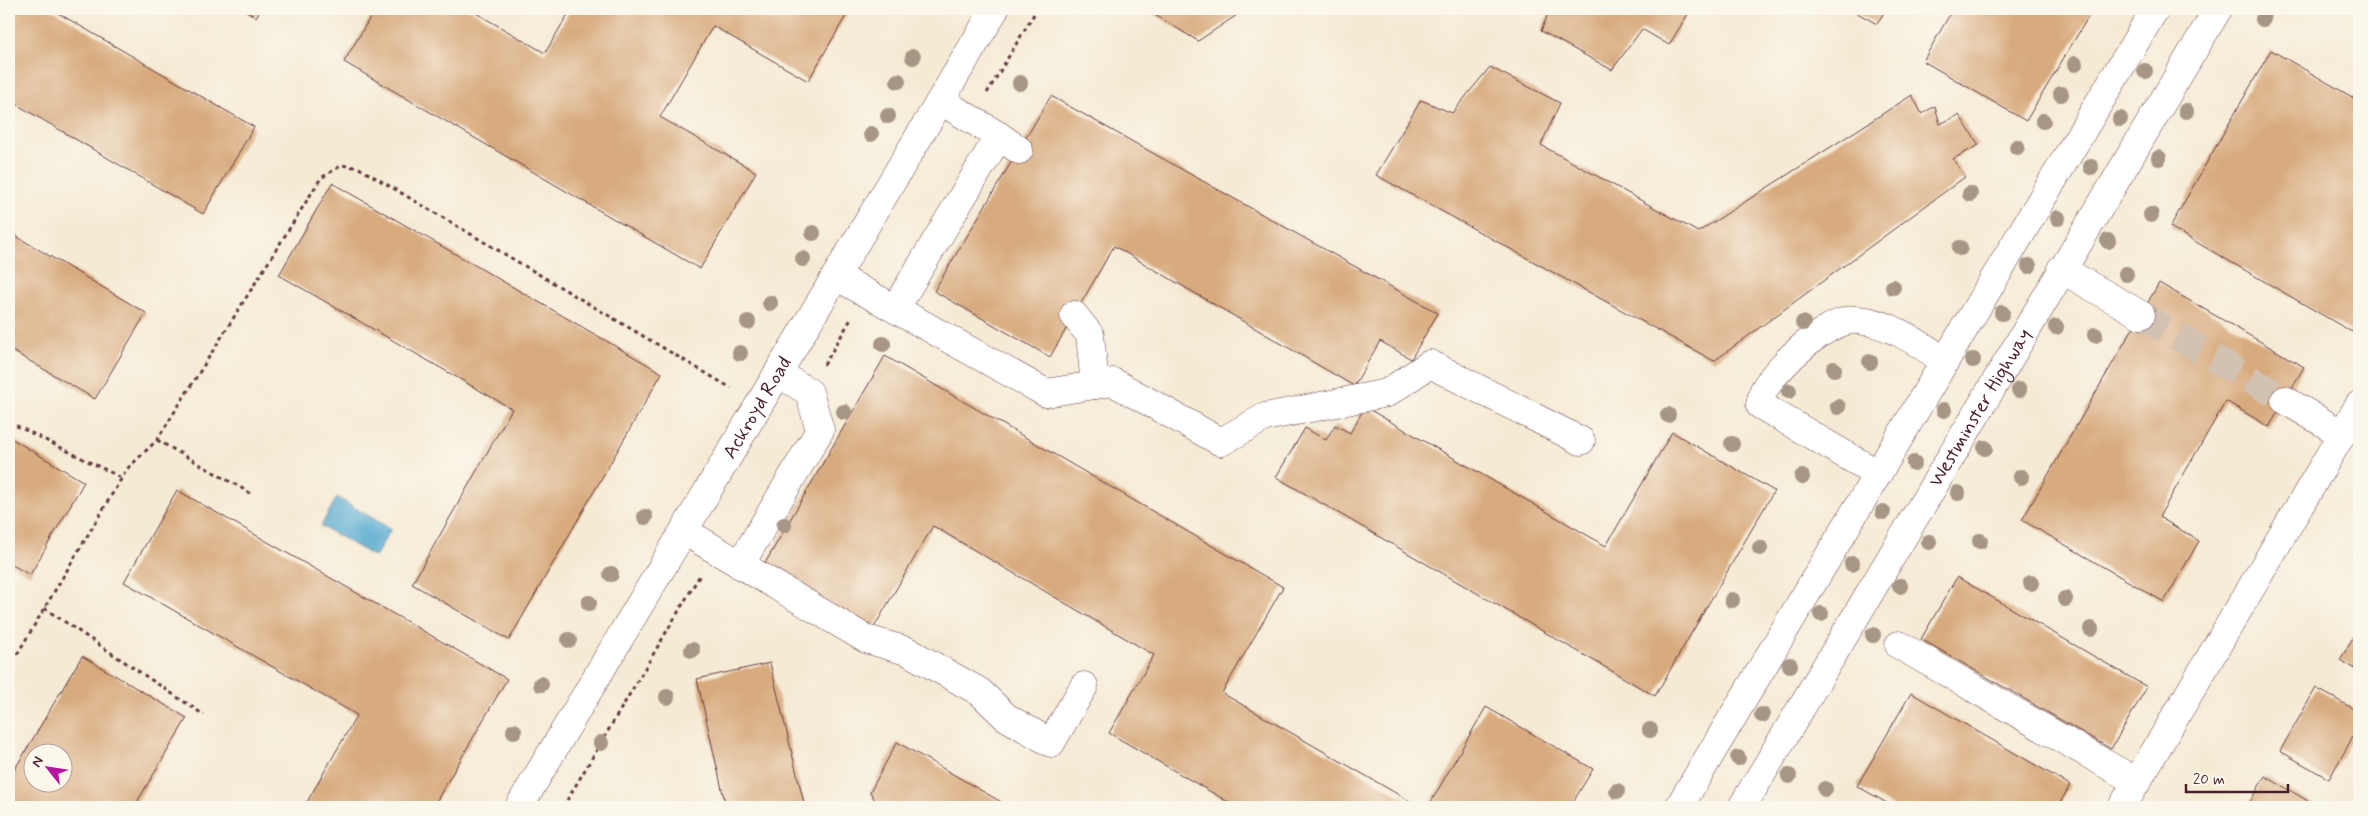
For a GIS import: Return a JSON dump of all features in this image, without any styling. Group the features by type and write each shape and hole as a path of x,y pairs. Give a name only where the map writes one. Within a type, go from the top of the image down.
{"main road":[{"name":"Ackroyd Road","path":"519,807 995,9"},
{"path":"1679,807 2155,9"},
{"name":"Westminster Highway","path":"1742,807 2061,269 2218,9"},
{"path":"895,309 1009,143 941,101"},
{"path":"2061,269 2141,315"},
{"path":"836,276 1046,393 1112,382 1222,442 1265,417 1387,393 1430,364 1581,440"},
{"path":"1074,315 1090,335 1095,385"},
{"path":"1878,474 1760,405 1764,391 1790,356 1833,326 1858,319 1888,328 1945,360"},
{"path":"740,564 820,430 809,392 778,373"},
{"path":"2285,400 2342,434"},
{"path":"2122,807 2359,405"},
{"path":"684,531 866,639 907,651 980,692 1006,717 1051,743 1084,686"},
{"path":"1899,645 2137,782"}],"path":[{"path":"9,668 127,470 158,440 321,178 342,165 358,168 731,388"},
{"path":"9,422 122,478"},
{"path":"158,440 250,493"},
{"path":"44,608 204,714"}],"water":[{"path":"337,497 391,529 375,557 321,526"}],"building":[{"path":"9,9 51,9 254,127 203,214 9,100"},
{"path":"243,9 261,9 256,17"},
{"path":"375,9 469,9 545,53 571,9 850,9 808,81 713,26 660,117 756,172 700,269 344,62"},
{"path":"1145,9 1246,9 1198,41"},
{"path":"1550,9 1691,9 1669,45 1642,29 1612,70 1541,31"},
{"path":"1850,9 1886,9 1877,24"},
{"path":"1953,9 2093,9 2026,121 1923,61"},
{"path":"2271,50 2359,101 2359,319 2352,332 2170,227"},
{"path":"1490,67 1560,103 1541,145 1698,232 1912,95 1922,114 1935,106 1940,124 1959,115 1979,145 1953,159 1965,177 1714,361 1376,175 1421,100 1452,113"},
{"path":"1051,96 1438,313 1411,359 1380,341 1354,386 1114,246 1050,357 934,291"},
{"path":"332,183 662,373 509,640 412,584 512,409 279,275"},
{"path":"9,232 146,313 95,399 9,349"},
{"path":"2159,283 2304,367 2269,427 2226,401 2159,517 2199,541 2164,602 2022,520"},
{"path":"885,356 1283,587 1222,693 1420,807 1237,807 1109,733 1154,655 933,526 873,629 764,565"},
{"path":"1365,407 1606,546 1672,432 1774,491 1655,696 1276,477 1305,428 1326,440 1335,425 1350,433"},
{"path":"9,437 84,482 30,575 9,563"},
{"path":"177,490 507,679 433,807 304,807 357,715 124,582"},
{"path":"1957,577 2147,687 2111,749 1921,639"},
{"path":"2359,627 2359,671 2340,660"},
{"path":"82,656 187,718 134,807 9,807 9,779 22,757 22,794 72,794 72,744 30,744"},
{"path":"770,663 805,807 726,807 697,679"},
{"path":"2316,688 2359,712 2359,726 2329,779 2280,751"},
{"path":"1911,693 2070,785 2058,807 1894,807 1857,786"},
{"path":"1486,707 1593,769 1570,807 1428,807"},
{"path":"897,742 1010,807 879,807 870,792"},
{"path":"2265,776 2315,805 2314,807 2247,807"}],"tunnel":[{"path":"2141,315 2285,400"}]}
